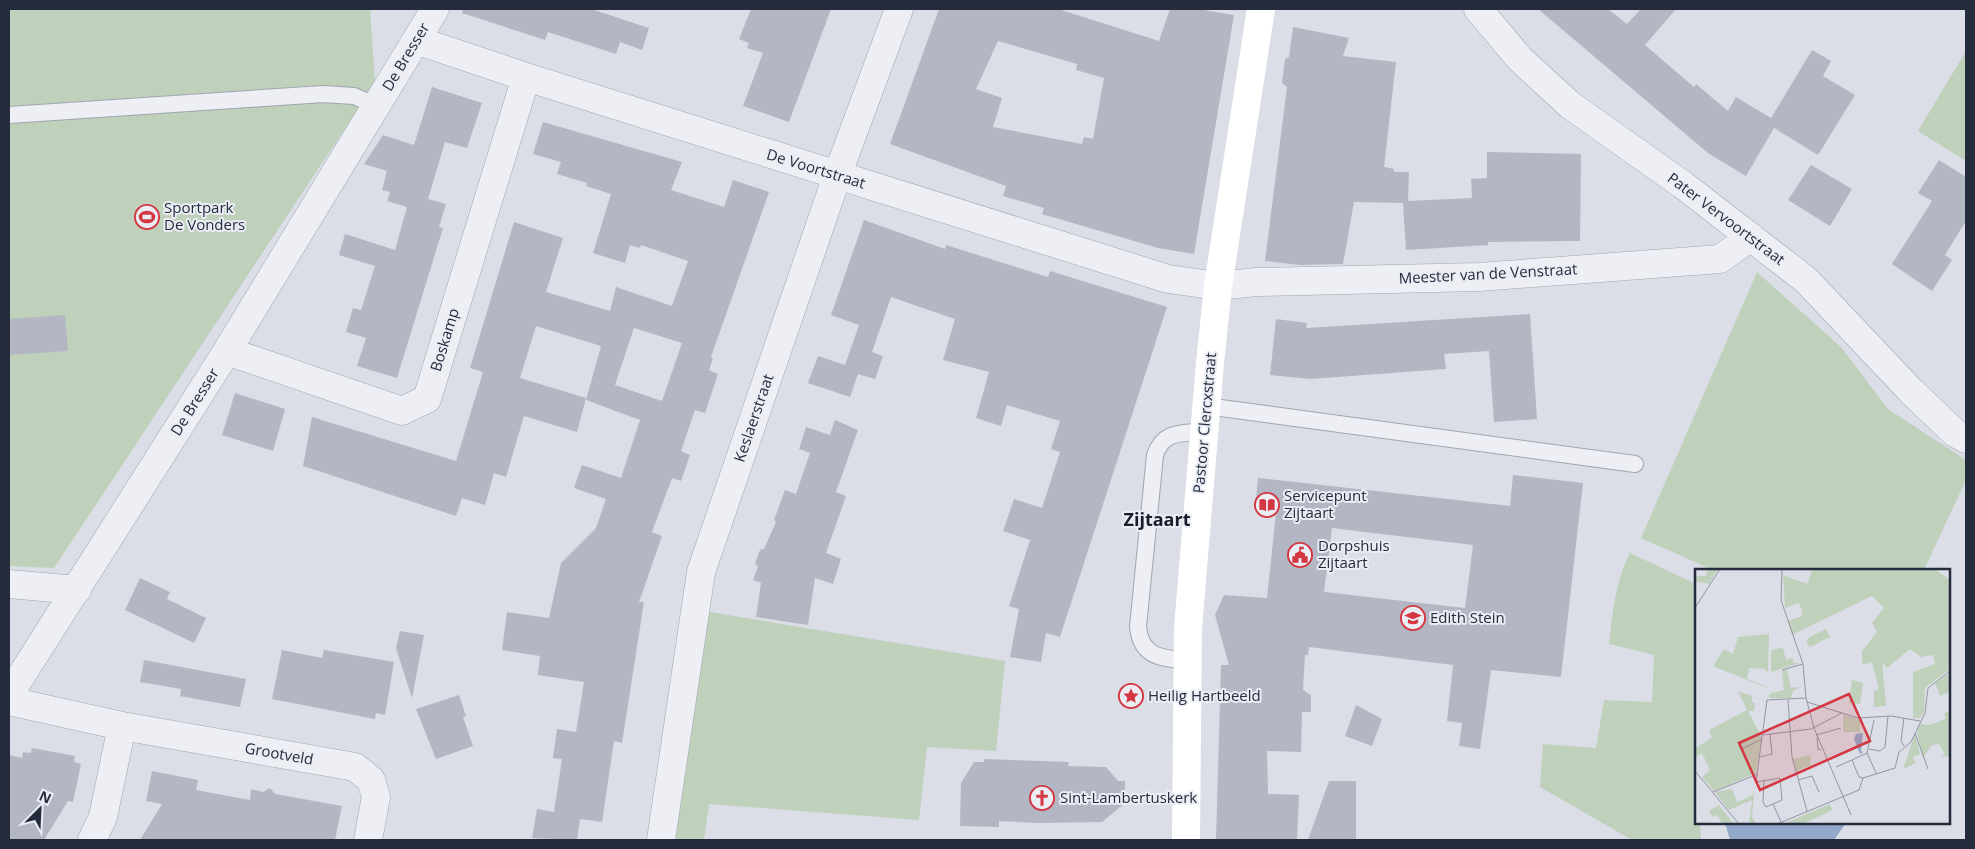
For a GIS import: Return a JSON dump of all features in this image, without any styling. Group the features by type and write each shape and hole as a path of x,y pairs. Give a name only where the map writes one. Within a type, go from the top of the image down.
{"street":[{"name":"De Bresser","path":"9,694 227,351 435,9"},
{"name":"Keslaerstraat","path":"662,840 701,572 837,176 899,9"},
{"name":"Pastoor Clercxstraat","path":"1186,840 1188,628 1205,418 1218,286 1261,9"},
{"name":"Pater Vervoortstraat","path":"1478,9 1520,59 1570,105 1683,185 1806,280 1911,391 1954,432 1966,440"},
{"name":"De Voortstraat","path":"416,40 837,176 1168,279 1218,286"},
{"name":"Boskamp","path":"227,351 402,411 427,399 526,77"},
{"name":"Meester van de Venstraat","path":"1218,286 1256,282 1479,277 1720,259 1750,237"},
{"path":"9,584 76,590"},
{"name":"Grootveld","path":"9,701 122,726 355,767 371,780 376,797 368,840"},
{"path":"92,840 103,817 122,726"}],"lane":[{"name":"De Bresser","path":"9,116 323,94 354,96 376,106"},
{"path":"1187,660 1162,658 1150,653 1139,641 1138,627 1155,456 1164,439 1205,418 1635,464"}],"green space":[{"name":"Sportpark De Vonders","path":"9,9 370,9 375,83 54,568 9,566"},
{"path":"1966,51 1966,161 1918,131"},
{"path":"1757,272 1841,347 1888,409 1966,460 1966,480 1924,569 1711,569 1641,538"},
{"path":"1630,553 1695,584 1695,824 1700,824 1701,840 1632,840 1540,787 1543,744 1596,748 1604,700 1652,702 1654,655 1609,644 1613,609 1625,564"},
{"path":"704,611 1005,661 996,751 927,747 919,820 709,804 704,840 671,840"}],"water":[{"path":"1725,824 1845,824 1834,840 1730,840"}],"building":[{"path":"463,9 591,9 649,28 642,50 620,42 616,54 548,32 545,40 462,13"},
{"path":"751,9 831,9 789,122 743,106 763,53 747,48 749,43 739,39"},
{"path":"939,9 1058,9 1159,41 1170,9 1198,9 1234,15 1194,254 1158,248 1042,214 1044,208 1003,196 1006,186 890,144","holes":["998,41 1077,64 1076,70 1104,78 1093,139 1084,137 1082,144 993,127 1002,98 976,89"]},
{"path":"1538,9 1608,9 1627,24 1641,9 1676,9 1645,45 1694,87 1696,84 1728,111 1736,97 1771,118 1812,50 1831,61 1823,76 1855,95 1818,155 1774,128 1746,176 1708,153"},
{"path":"1293,27 1349,38 1343,56 1396,62 1384,167 1394,169 1394,172 1409,172 1408,201 1472,198 1471,179 1487,178 1487,152 1581,154 1580,241 1488,242 1488,245 1406,250 1403,203 1354,202 1343,264 1300,265 1265,261 1287,87 1282,83 1285,59 1289,57"},
{"path":"432,87 482,103 467,148 445,142 428,199 446,204 439,227 443,228 397,378 357,366 366,338 346,332 353,308 361,310 375,266 339,255 345,234 395,250 407,207 387,201 390,192 382,190 387,171 364,164 383,135 414,145"},
{"path":"543,122 682,162 671,190 724,207 733,180 769,192 711,357 713,358 709,370 718,374 705,413 695,410 681,451 690,455 681,481 672,478 652,532 662,536 639,602 644,602 622,743 614,741 602,822 580,819 577,840 532,838 537,809 554,812 562,759 553,758 557,729 576,732 584,682 538,675 540,656 502,650 507,612 549,618 561,563 596,528 606,499 574,488 582,465 621,478 640,420 586,400 601,346 536,326 520,378 586,398 577,432 524,416 506,477 494,473 485,505 462,498 456,516 303,466 312,417 456,461 483,372 470,368 514,222 563,238 546,292 610,311 616,287 672,306 688,261 641,245 640,248 630,245 625,263 593,253 611,194 586,186 587,183 557,174 561,162 533,154","holes":["634,328 682,343 662,401 615,385"]},
{"path":"1939,160 1966,177 1966,221 1945,255 1952,260 1932,291 1892,264 1932,201 1918,193"},
{"path":"1811,165 1852,189 1830,226 1788,200"},
{"path":"864,220 945,249 946,245 1048,277 1050,271 1167,307 1060,637 1046,633 1041,662 1010,657 1019,609 1009,606 1030,540 1003,531 1014,499 1042,508 1060,452 1051,449 1060,421 1007,405 1001,426 976,418 989,372 943,360 955,319 891,297 872,352 883,356 875,379 858,374 850,397 808,383 818,356 845,365 859,325 831,315"},
{"path":"1530,314 1537,419 1494,422 1489,351 1444,354 1446,369 1310,379 1270,375 1276,319 1307,323 1306,328"},
{"path":"65,315 68,351 9,355 9,319"},
{"path":"235,393 285,409 273,451 222,435"},
{"path":"835,420 858,430 836,492 846,496 826,553 841,559 833,584 815,578 808,625 756,617 761,583 753,580 758,567 755,563 760,550 764,549 776,522 774,520 785,490 796,494 810,453 799,449 806,427 830,435"},
{"path":"1513,475 1583,483 1561,677 1491,670 1480,749 1459,746 1462,723 1447,721 1453,665 1309,647 1308,655 1305,655 1303,690 1311,695 1311,712 1302,712 1301,752 1267,751 1268,794 1299,795 1297,840 1216,840 1221,665 1229,665 1215,615 1224,595 1267,598 1276,513 1255,511 1258,478 1510,506","holes":["1332,528 1473,545 1465,608 1324,592"]},
{"path":"140,578 170,592 167,599 206,618 194,643 125,610"},
{"path":"400,631 424,635 412,698 396,648"},
{"path":"282,650 322,658 324,650 394,662 385,715 376,713 375,719 272,699"},
{"path":"144,660 246,679 240,707 180,696 181,689 140,682"},
{"path":"459,695 466,716 463,717 473,746 436,759 416,709"},
{"path":"1356,705 1382,719 1372,746 1345,736"},
{"path":"32,748 75,756 74,762 81,764 73,802 68,801 44,840 9,840 9,755 22,758 23,752 31,753"},
{"name":"Sint-Lambertuskerk","path":"984,759 1069,762 1068,766 1106,767 1118,781 1125,781 1125,803 1102,822 1036,823 999,821 999,827 960,826 961,783 974,762 984,762"},
{"path":"152,771 198,780 196,790 250,800 251,789 263,792 270,788 275,794 342,806 335,840 140,840 162,804 146,801"},
{"path":"1329,781 1356,781 1356,840 1308,840"}],"place":[{"name":"Sportpark De Vonders","path":"147,217"},
{"name":"Servicepunt Zijtaart","path":"1267,505"},
{"name":"Dorpshuis Zijtaart","path":"1300,555"},
{"name":"Edith Stein","path":"1413,618"},
{"name":"Heilig Hartbeeld","path":"1131,696"},
{"name":"Sint-Lambertuskerk","path":"1042,798"}],"district":[{"name":"Zijtaart","path":"1157,520"}]}
